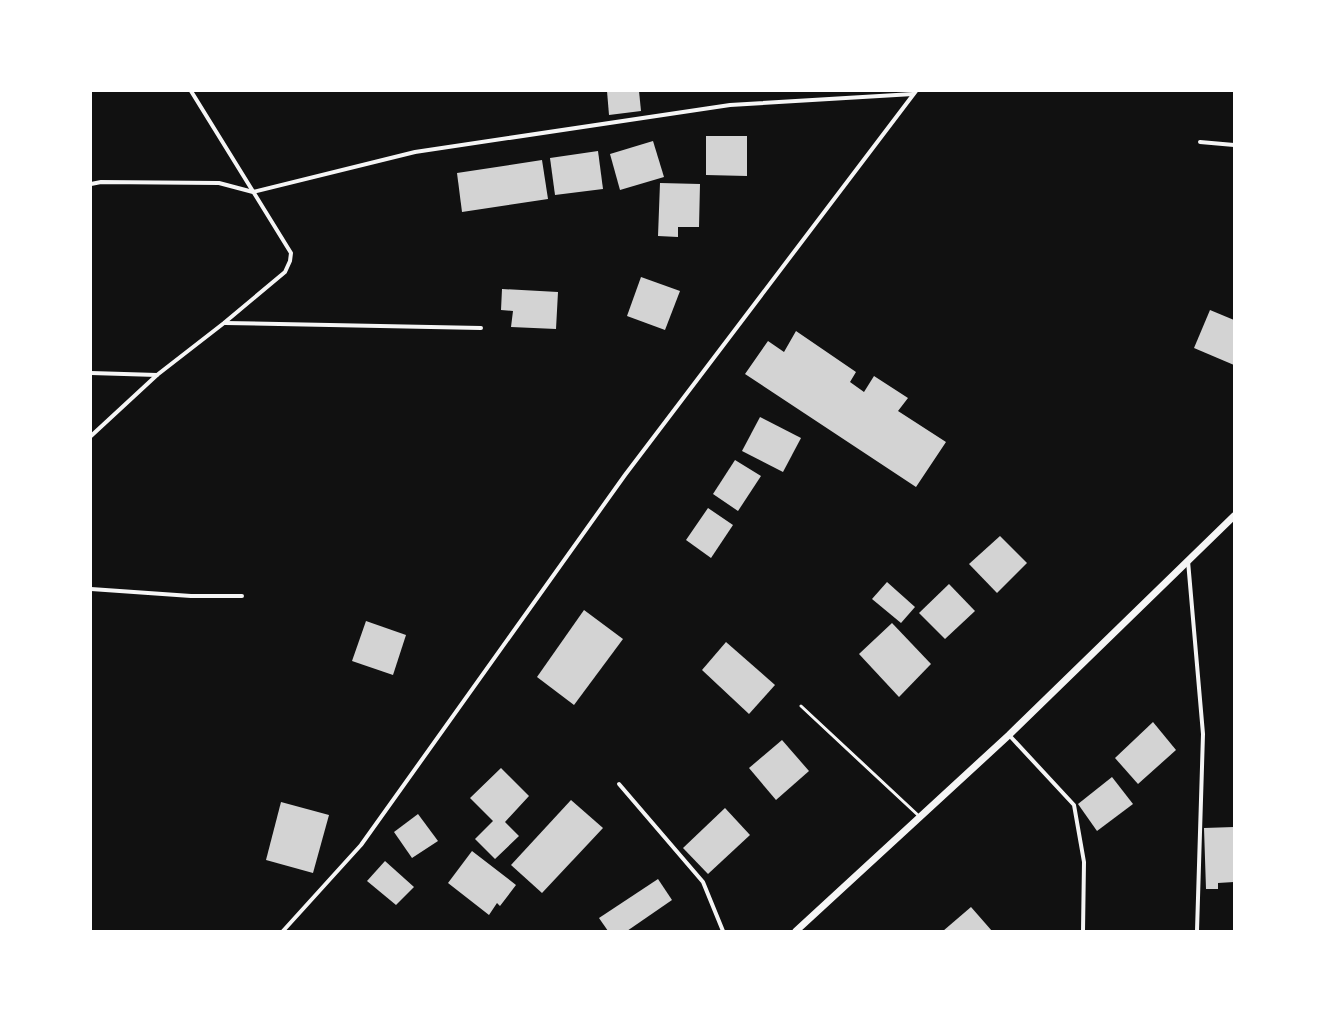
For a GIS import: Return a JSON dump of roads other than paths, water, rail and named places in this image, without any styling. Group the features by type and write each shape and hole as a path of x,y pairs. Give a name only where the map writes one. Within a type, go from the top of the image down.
{"street":[{"path":"91,436 157,375 224,323 285,272 290,261 291,253 191,91"},
{"path":"91,184 101,182 219,183 253,192 415,152 730,105 915,93"},
{"path":"283,931 361,845 625,475 915,93"},
{"path":"1200,142 1234,145"},
{"path":"224,323 481,328"},
{"path":"91,372 157,375"},
{"path":"796,931 1009,734 1234,516"},
{"path":"1188,561 1203,734 1197,931"},
{"path":"91,589 191,596 242,596"},
{"path":"1009,734 1074,805 1084,862 1083,931"},
{"path":"619,784 703,882 723,931"}],"lane":[{"path":"801,706 920,816"}]}
